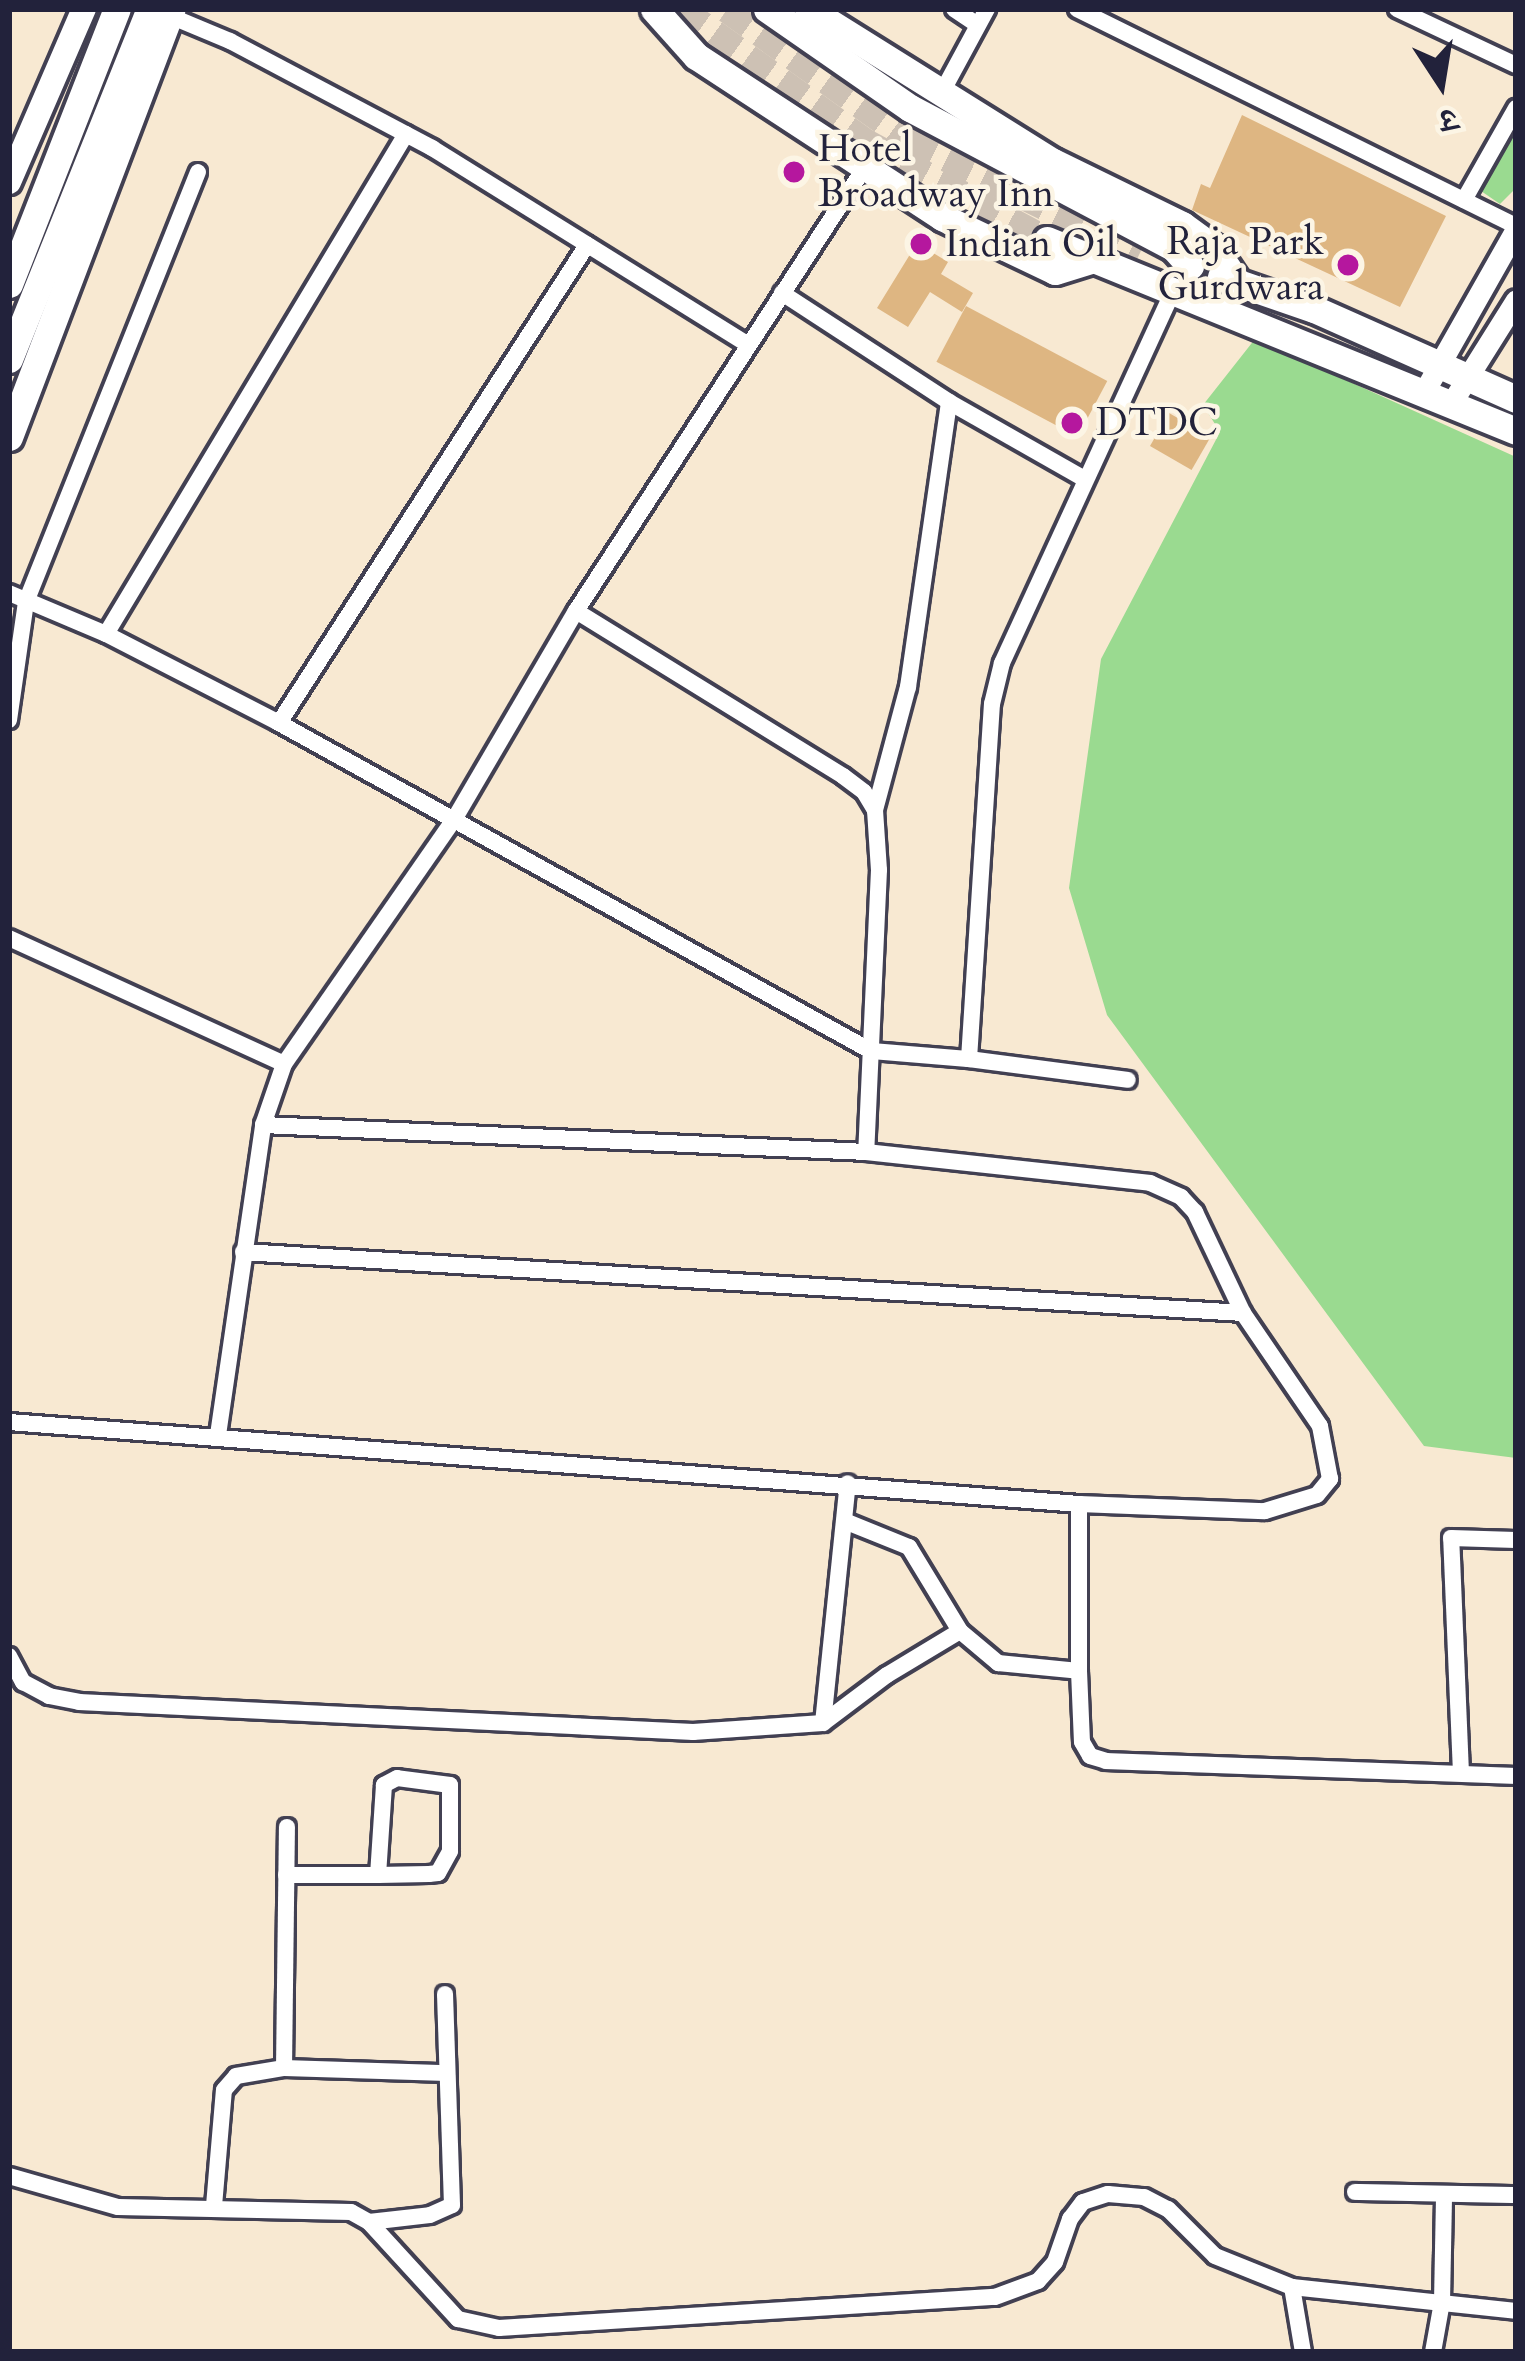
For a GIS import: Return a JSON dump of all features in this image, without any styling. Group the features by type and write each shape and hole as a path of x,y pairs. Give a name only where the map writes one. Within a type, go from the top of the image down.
{"highway":[{"path":"9,284 117,9"},
{"path":"654,9 697,56 863,170 995,245 1055,271 1090,260"},
{"path":"767,9 910,108 1174,248 1190,266"},
{"path":"808,9 1087,181 1182,225 1214,248 1237,282"},
{"path":"9,359 164,11"},
{"path":"9,437 164,11"},
{"path":"1047,240 1425,390 1516,431"},
{"path":"1140,253 1237,282 1439,362 1516,398"}],"main road":[{"path":"9,182 85,9"}],"street":[{"path":"941,94 982,17 954,9"},
{"path":"1077,9 1516,228 1425,390"},
{"path":"1397,9 1516,65"},
{"path":"164,11 406,134 747,344"},
{"path":"1463,200 1516,108"},
{"path":"106,634 406,134"},
{"path":"218,1435 263,1125 284,1064 455,818 576,611 863,170"},
{"path":"9,720 26,602 198,172"},
{"path":"279,723 587,245"},
{"path":"782,292 949,402 1083,478"},
{"path":"969,1059 992,704 1015,628 1173,292"},
{"path":"1452,402 1516,300"},
{"path":"866,1152 879,870 875,810 908,687 949,402"},
{"path":"9,593 106,634 279,723 871,1051 1127,1080"},
{"path":"576,611 843,776 864,792 875,810"},
{"path":"9,938 284,1064"},
{"path":"9,1422 1079,1504 1265,1511 1317,1495 1330,1479 1319,1426 1243,1313 1195,1212 1168,1190 1150,1183 866,1152 263,1125"},
{"path":"244,1252 1243,1313"},
{"path":"823,1723 848,1522 848,1483"},
{"path":"1079,1504 1082,1742 1090,1756 1106,1761 1516,1776"},
{"path":"848,1522 910,1547 960,1631 998,1663 1079,1671"},
{"path":"1461,1773 1451,1538 1516,1540"},
{"path":"9,1656 23,1682 49,1696 79,1702 693,1732 823,1723 886,1675 960,1631"},
{"path":"286,1875 378,1875 429,1874 445,1868 451,1785 397,1778 384,1785 378,1875"},
{"path":"284,2068 286,1827"},
{"path":"369,2222 430,2215 452,2205 445,1994"},
{"path":"214,2206 224,2090 251,2069 447,2073"},
{"path":"9,2176 118,2207 351,2212 369,2222 458,2319 499,2328 995,2296 1038,2281 1055,2262 1070,2219 1083,2202 1108,2194 1144,2197 1168,2209 1215,2256 1292,2287 1516,2311"},
{"path":"1355,2192 1516,2195"},
{"path":"1433,2352 1442,2302 1444,2195"},
{"path":"1292,2287 1303,2352"}],"green space":[{"path":"1516,116 1516,188 1500,204 1481,191 1481,180"},
{"path":"1255,339 1516,457 1516,1458 1424,1446 1107,1015 1069,888 1101,659 1220,432 1203,405"}],"building":[{"path":"1242,115 1446,216 1400,307 1192,210 1201,184 1210,188"},
{"path":"917,243 948,262 941,274 973,293 962,312 930,292 908,327 877,308"},
{"path":"966,306 1107,381 1078,437 936,362"},
{"path":"1169,413 1211,437 1192,470 1150,446"}],"tunnel":[{"path":"681,9 866,142 1047,240"},
{"path":"727,9 910,140 1140,253"}],"place":[{"name":"Hotel Broadway Inn","path":"794,172"},
{"name":"Indian Oil","path":"921,244"},
{"name":"Raja Park Gurdwara","path":"1348,265"},
{"name":"DTDC","path":"1072,423"}]}
